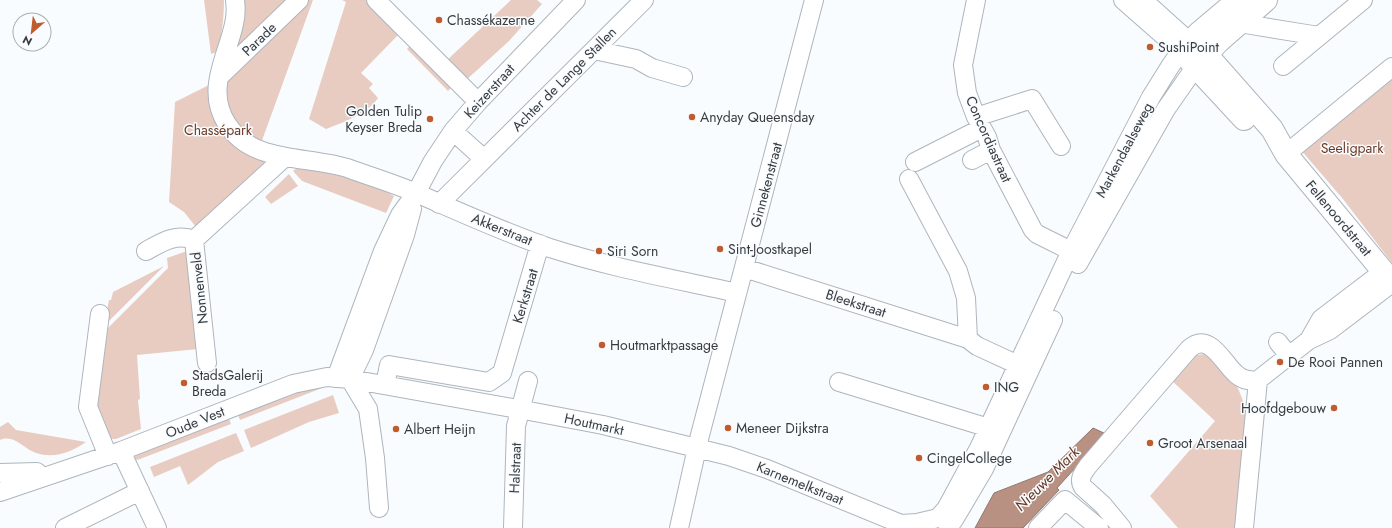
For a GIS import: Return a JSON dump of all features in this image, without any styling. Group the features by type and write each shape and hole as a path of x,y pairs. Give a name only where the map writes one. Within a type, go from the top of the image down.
{"main road":[{"name":"Markendaalseweg","path":"1193,54 1238,0"},
{"name":"Markendaalseweg","path":"1193,54 1239,23 1266,0"},
{"name":"Fellenoordstraat","path":"1193,54 1213,62 1272,129 1286,154 1389,278"}],"street":[{"path":"235,0 235,22 218,77 217,95 226,123 234,134 242,142 268,153 347,168 416,193"},
{"name":"Parade","path":"218,77 299,0"},
{"path":"376,0 478,102"},
{"name":"Keizerstraat","path":"343,378 383,251 400,215 416,193 433,161 453,131 478,102 576,0"},
{"name":"Achter de Lange Stallen","path":"440,204 644,0"},
{"name":"Ginnekenstraat","path":"679,528 697,448 706,392 744,268 814,0"},
{"name":"Concordiastraat","path":"976,0 963,65 972,116 987,137 991,150 1033,230 1037,234 1076,254"},
{"path":"1123,0 1193,54"},
{"path":"1143,0 1193,54"},
{"path":"1283,66 1355,3"},
{"path":"1239,23 1319,36"},
{"name":"Markendaalseweg","path":"925,525 946,509 979,448 995,431 1076,254 1151,97 1171,65 1193,54"},
{"path":"589,55 636,59 652,68 683,77"},
{"path":"1286,154 1392,67"},
{"path":"916,162 972,116 1032,99 1061,146"},
{"path":"453,131 484,159"},
{"path":"972,160 991,150"},
{"name":"Nonnenveld","path":"207,363 194,240 285,157"},
{"path":"909,179 958,271 966,298 968,339"},
{"name":"Akkerstraat","path":"416,193 538,251 589,263 636,271 737,293"},
{"path":"146,251 169,239 186,237 194,240"},
{"name":"Kerkstraat","path":"478,380 489,382 502,373 513,349 538,251"},
{"name":"Bleekstraat","path":"744,268 968,339 977,346 1024,367"},
{"path":"1244,528 1258,380 1284,349 1309,340 1321,319 1389,278"},
{"path":"100,314 88,407 115,454 140,491 157,528"},
{"path":"1122,528 1103,505 1085,490 1081,484 1081,478 1088,466 1189,349 1195,344 1209,346 1216,350 1239,377 1248,380 1258,380"},
{"path":"385,386 389,365 478,380 474,401"},
{"name":"Oude Vest","path":"58,472 115,454 149,436 208,413 293,384 319,378 343,378 520,409"},
{"path":"343,378 368,410 376,458 379,508"},
{"path":"520,409 528,381"},
{"path":"840,382 935,407 995,431"},
{"name":"Houtmarkt","path":"520,409 604,425 697,448"},
{"name":"Halstraat","path":"513,528 516,426 520,409"},
{"name":"Karnemelkstraat","path":"697,448 742,460 925,525"},
{"path":"0,474 58,472"},
{"path":"0,492 58,472"},
{"path":"65,528 140,491"},
{"path":"1038,528 1065,500 1099,528"}],"green space":[{"path":"204,0 224,0 224,13 219,46 217,52 211,54"},
{"name":"Chassépark","path":"232,0 313,0 256,157 272,162 196,227 184,212 169,202 175,102 213,83"},
{"path":"342,0 367,0 400,33 361,73 373,84 369,88 378,98 368,109 326,129 309,119 346,2"},
{"path":"511,0 537,0 542,4 509,41 464,82 445,62"},
{"path":"411,45 452,87 448,91 407,49"},
{"name":"Seeligpark","path":"1392,63 1392,263 1343,199 1300,149"},
{"path":"297,168 359,181 394,196 386,213 302,181 293,171"},
{"path":"289,174 298,186 271,204 265,197"},
{"path":"187,251 198,349 137,355 140,399 138,400 141,429 116,439 110,439 93,400 103,333 168,268 167,258"},
{"path":"164,266 104,326 109,300 111,300 113,292"},
{"path":"1204,354 1221,366 1233,379 1241,395 1247,414 1238,528 1178,528 1150,496 1215,421 1169,378 1191,356"},
{"path":"321,385 322,388 240,420 237,412 291,390"},
{"path":"333,395 339,413 309,422 251,448 244,430"},
{"path":"228,416 231,424 140,459 137,460 133,457 143,450"},
{"path":"8,422 16,430 86,442 75,449 62,454 43,455 31,451 15,440 0,440 0,427"},
{"path":"236,433 244,451 218,462 188,485 180,466 154,477 150,467"}],"water":[{"name":"Nieuwe Mark","path":"1093,428 1106,434 1057,488 1059,490 1023,528 975,528 994,493 1048,472"}],"place":[{"name":"Chassékazerne","path":"439,20"},
{"name":"SushiPoint","path":"1150,47"},
{"name":"Anyday Queensday","path":"692,117"},
{"name":"Golden Tulip Keyser Breda","path":"430,119"},
{"name":"Sint-Joostkapel","path":"720,249"},
{"name":"Siri Sorn","path":"599,251"},
{"name":"Houtmarktpassage","path":"602,345"},
{"name":"De Rooi Pannen","path":"1280,362"},
{"name":"StadsGalerij Breda","path":"184,383"},
{"name":"ING","path":"986,387"},
{"name":"Hoofdgebouw","path":"1334,408"},
{"name":"Meneer Dijkstra","path":"728,428"},
{"name":"Albert Heijn","path":"396,429"},
{"name":"Groot Arsenaal","path":"1150,443"},
{"name":"CingelCollege","path":"919,458"}]}
